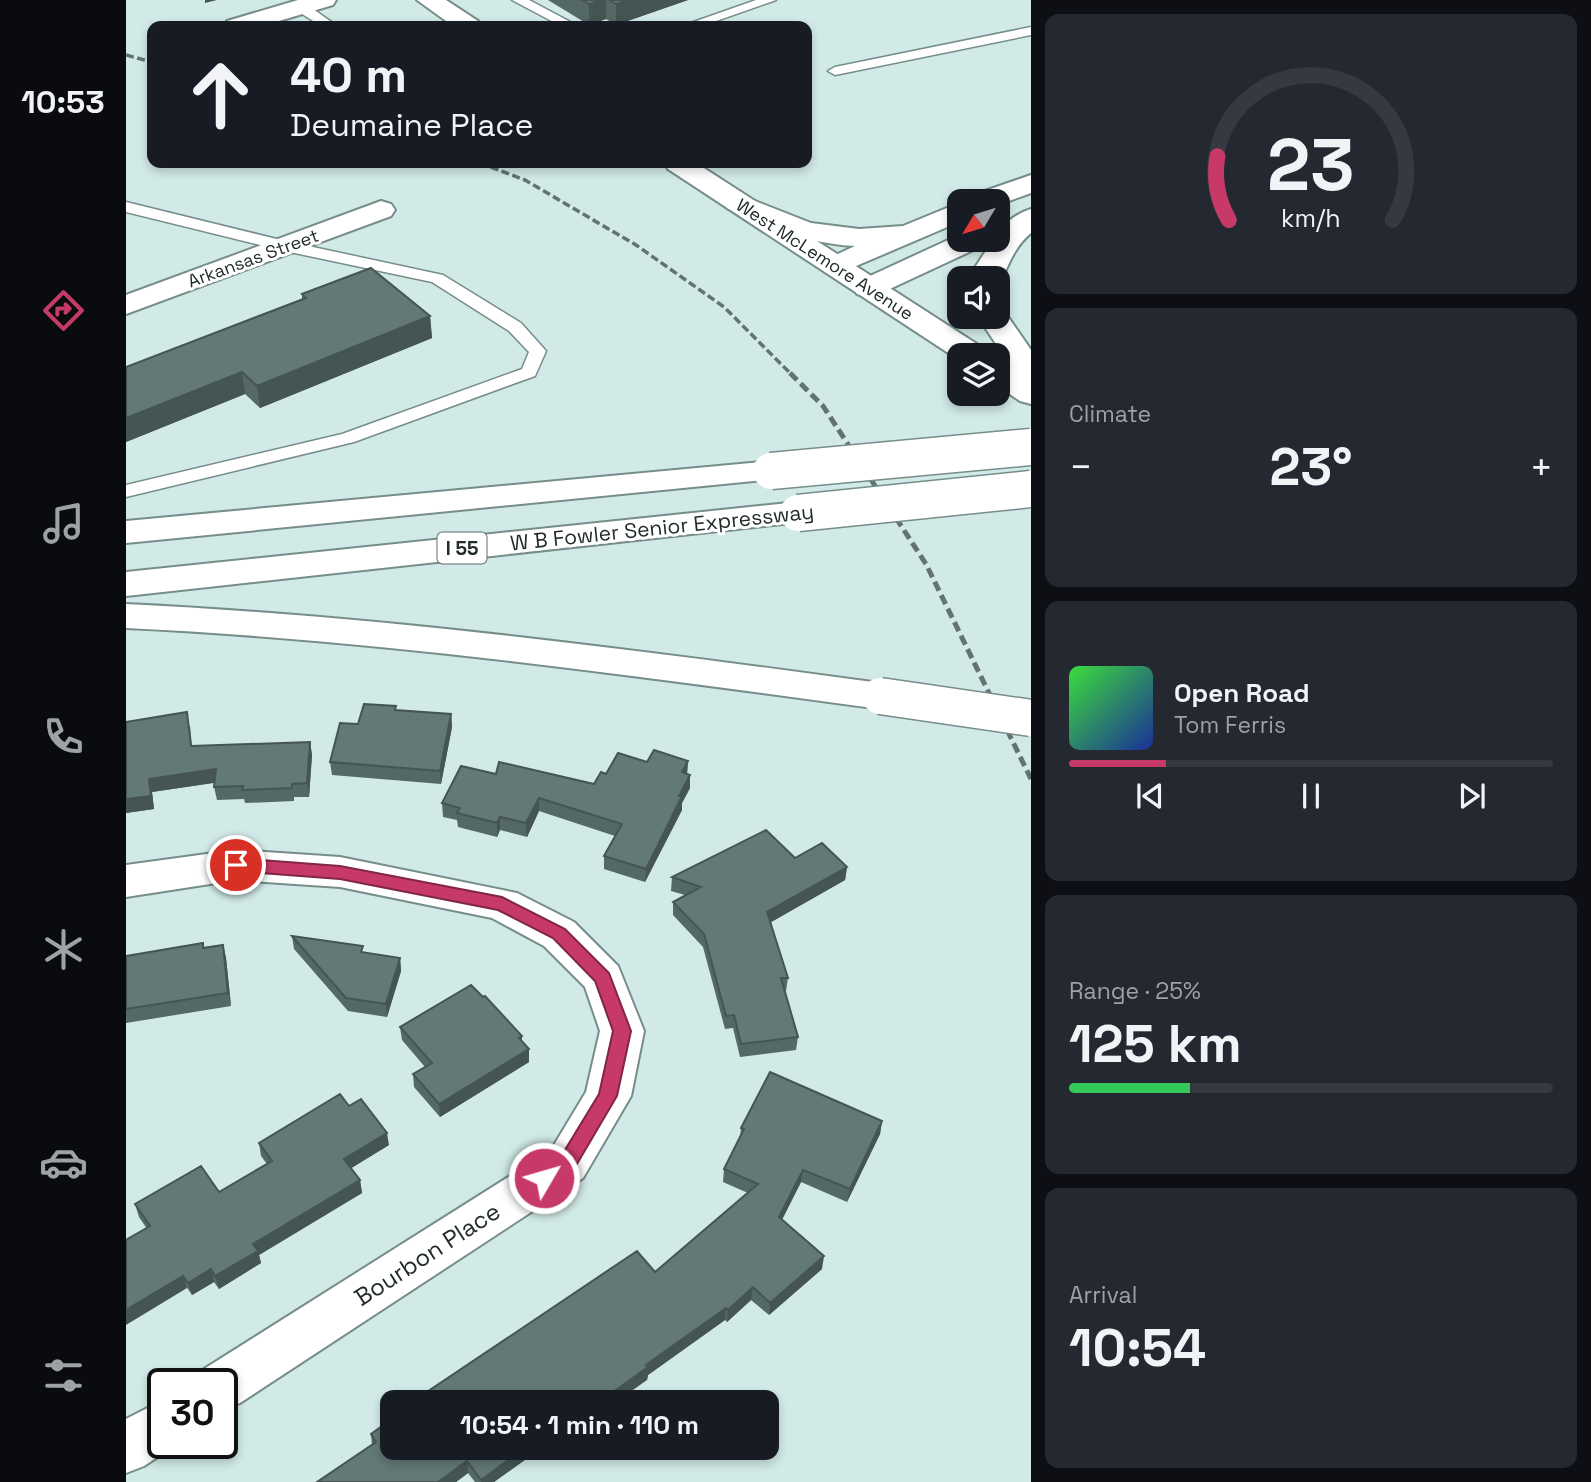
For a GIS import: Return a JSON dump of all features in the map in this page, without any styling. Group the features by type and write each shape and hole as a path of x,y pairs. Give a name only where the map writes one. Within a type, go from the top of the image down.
{"main road":[{"path":"429,0 461,21"},
{"path":"253,21 312,4"},
{"name":"West McLemore Avenue","path":"686,168 953,343"},
{"path":"1010,191 1031,183"},
{"path":"737,202 802,230 833,238 866,239 907,234"},
{"name":"Arkansas Street","path":"126,305 381,210"},
{"path":"1010,222 1031,212"},
{"path":"835,266 947,217"},
{"path":"991,266 1011,235 1031,218"},
{"path":"868,288 947,252"},
{"path":"1001,329 1031,373"},
{"path":"1010,380 1031,394"},
{"name":"W B Fowler Senior Expressway","path":"126,532 1031,447"},
{"name":"W B Fowler Senior Expressway","path":"126,584 1031,489"},
{"path":"126,616 212,620 571,654 1031,718"},
{"name":"Bourbon Place","path":"126,881 236,865 340,872 502,904 559,934 603,978 622,1031 608,1096 567,1164 238,1376"},
{"path":"126,1448 147,1434"}],"lane":[{"path":"519,0 560,21"},
{"path":"704,21 769,0"},
{"path":"312,4 326,21"},
{"path":"835,71 1031,31"},
{"path":"126,207 285,246 438,278 515,327 538,351 529,372 348,438 126,491"}],"building":[{"path":"582,0 602,0 589,4"},
{"path":"609,0 629,0 616,4"},
{"path":"371,268 430,316 257,386 242,372 126,418 126,367 306,298 302,294"},
{"path":"364,704 396,706 395,710 451,714 440,771 330,762 340,723 358,724"},
{"path":"187,712 191,746 310,742 307,783 292,784 292,788 242,790 243,786 214,787 216,769 149,779 151,796 126,799 126,722"},
{"path":"654,750 688,761 682,772 690,775 646,869 604,856 622,824 539,798 526,823 500,817 497,823 457,813 460,808 442,803 461,766 496,774 499,762 594,784 601,772 606,774 618,753 647,762"},
{"path":"766,830 795,858 822,843 847,867 767,912 788,978 781,978 798,1037 741,1044 734,1015 726,1016 704,934 673,902 701,887 672,877"},
{"path":"292,936 363,946 361,952 400,958 386,1004 346,998"},
{"path":"203,943 203,948 223,945 228,993 126,1009 126,956"},
{"path":"471,985 485,996 522,1036 519,1038 529,1049 439,1104 413,1074 432,1063 400,1027"},
{"path":"770,1072 882,1121 850,1189 803,1170 779,1217 824,1256 770,1303 753,1287 728,1310 726,1308 646,1365 648,1367 616,1390 430,1390 637,1251 655,1272 758,1184 724,1169 744,1129 741,1128"},
{"path":"340,1094 349,1106 361,1099 387,1133 344,1159 360,1180 253,1244 258,1251 215,1276 211,1269 188,1283 183,1276 126,1310 126,1240 150,1226 135,1204 201,1166 219,1192 272,1161 259,1143"},
{"path":"380,1428 380,1460 508,1460 481,1480 467,1461 438,1482 317,1482 376,1442 371,1434"}],"railway":[{"path":"126,55 147,61"},
{"path":"493,168 525,180 636,245 724,307 823,406 926,564 1031,779"}],"route":[{"path":"236,865 340,872 502,904 559,934 603,978 622,1031 608,1096 567,1164 544,1178"}]}
